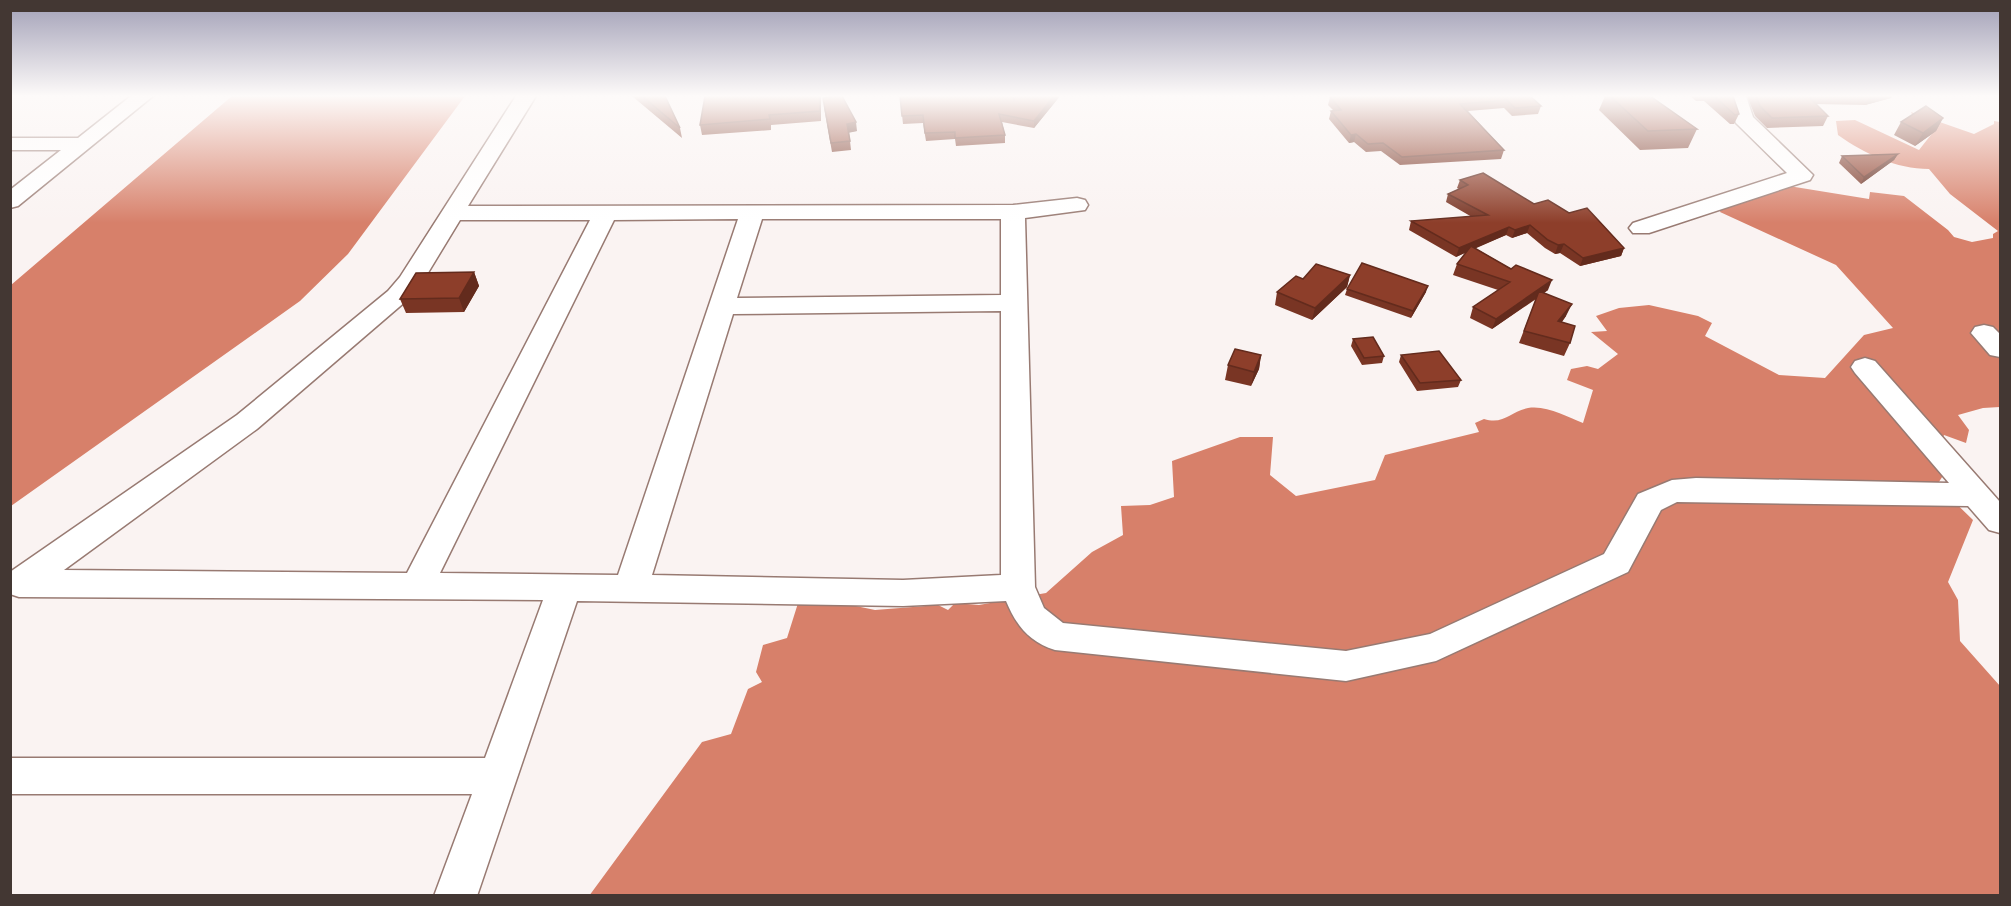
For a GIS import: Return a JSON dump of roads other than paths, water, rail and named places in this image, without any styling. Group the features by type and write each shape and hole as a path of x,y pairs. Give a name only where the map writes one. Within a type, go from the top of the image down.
{"street":[{"path":"10,201 90,138"},
{"path":"16,585 247,422 361,329 410,280 499,138"},
{"path":"1641,228 1802,175 1763,138"},
{"path":"10,144 83,144"},
{"path":"451,213 1013,212 1077,205"},
{"path":"1013,212 1018,587 1030,617 1055,636 1346,666 1436,647 1616,563 1649,502 1672,491 1695,489 1977,495"},
{"path":"631,588 752,213"},
{"path":"417,586 605,214"},
{"path":"723,306 1014,303"},
{"path":"1866,367 2001,522"},
{"path":"16,585 565,587 903,593 1018,587"},
{"path":"455,896 565,587"},
{"path":"10,776 497,776"}]}
